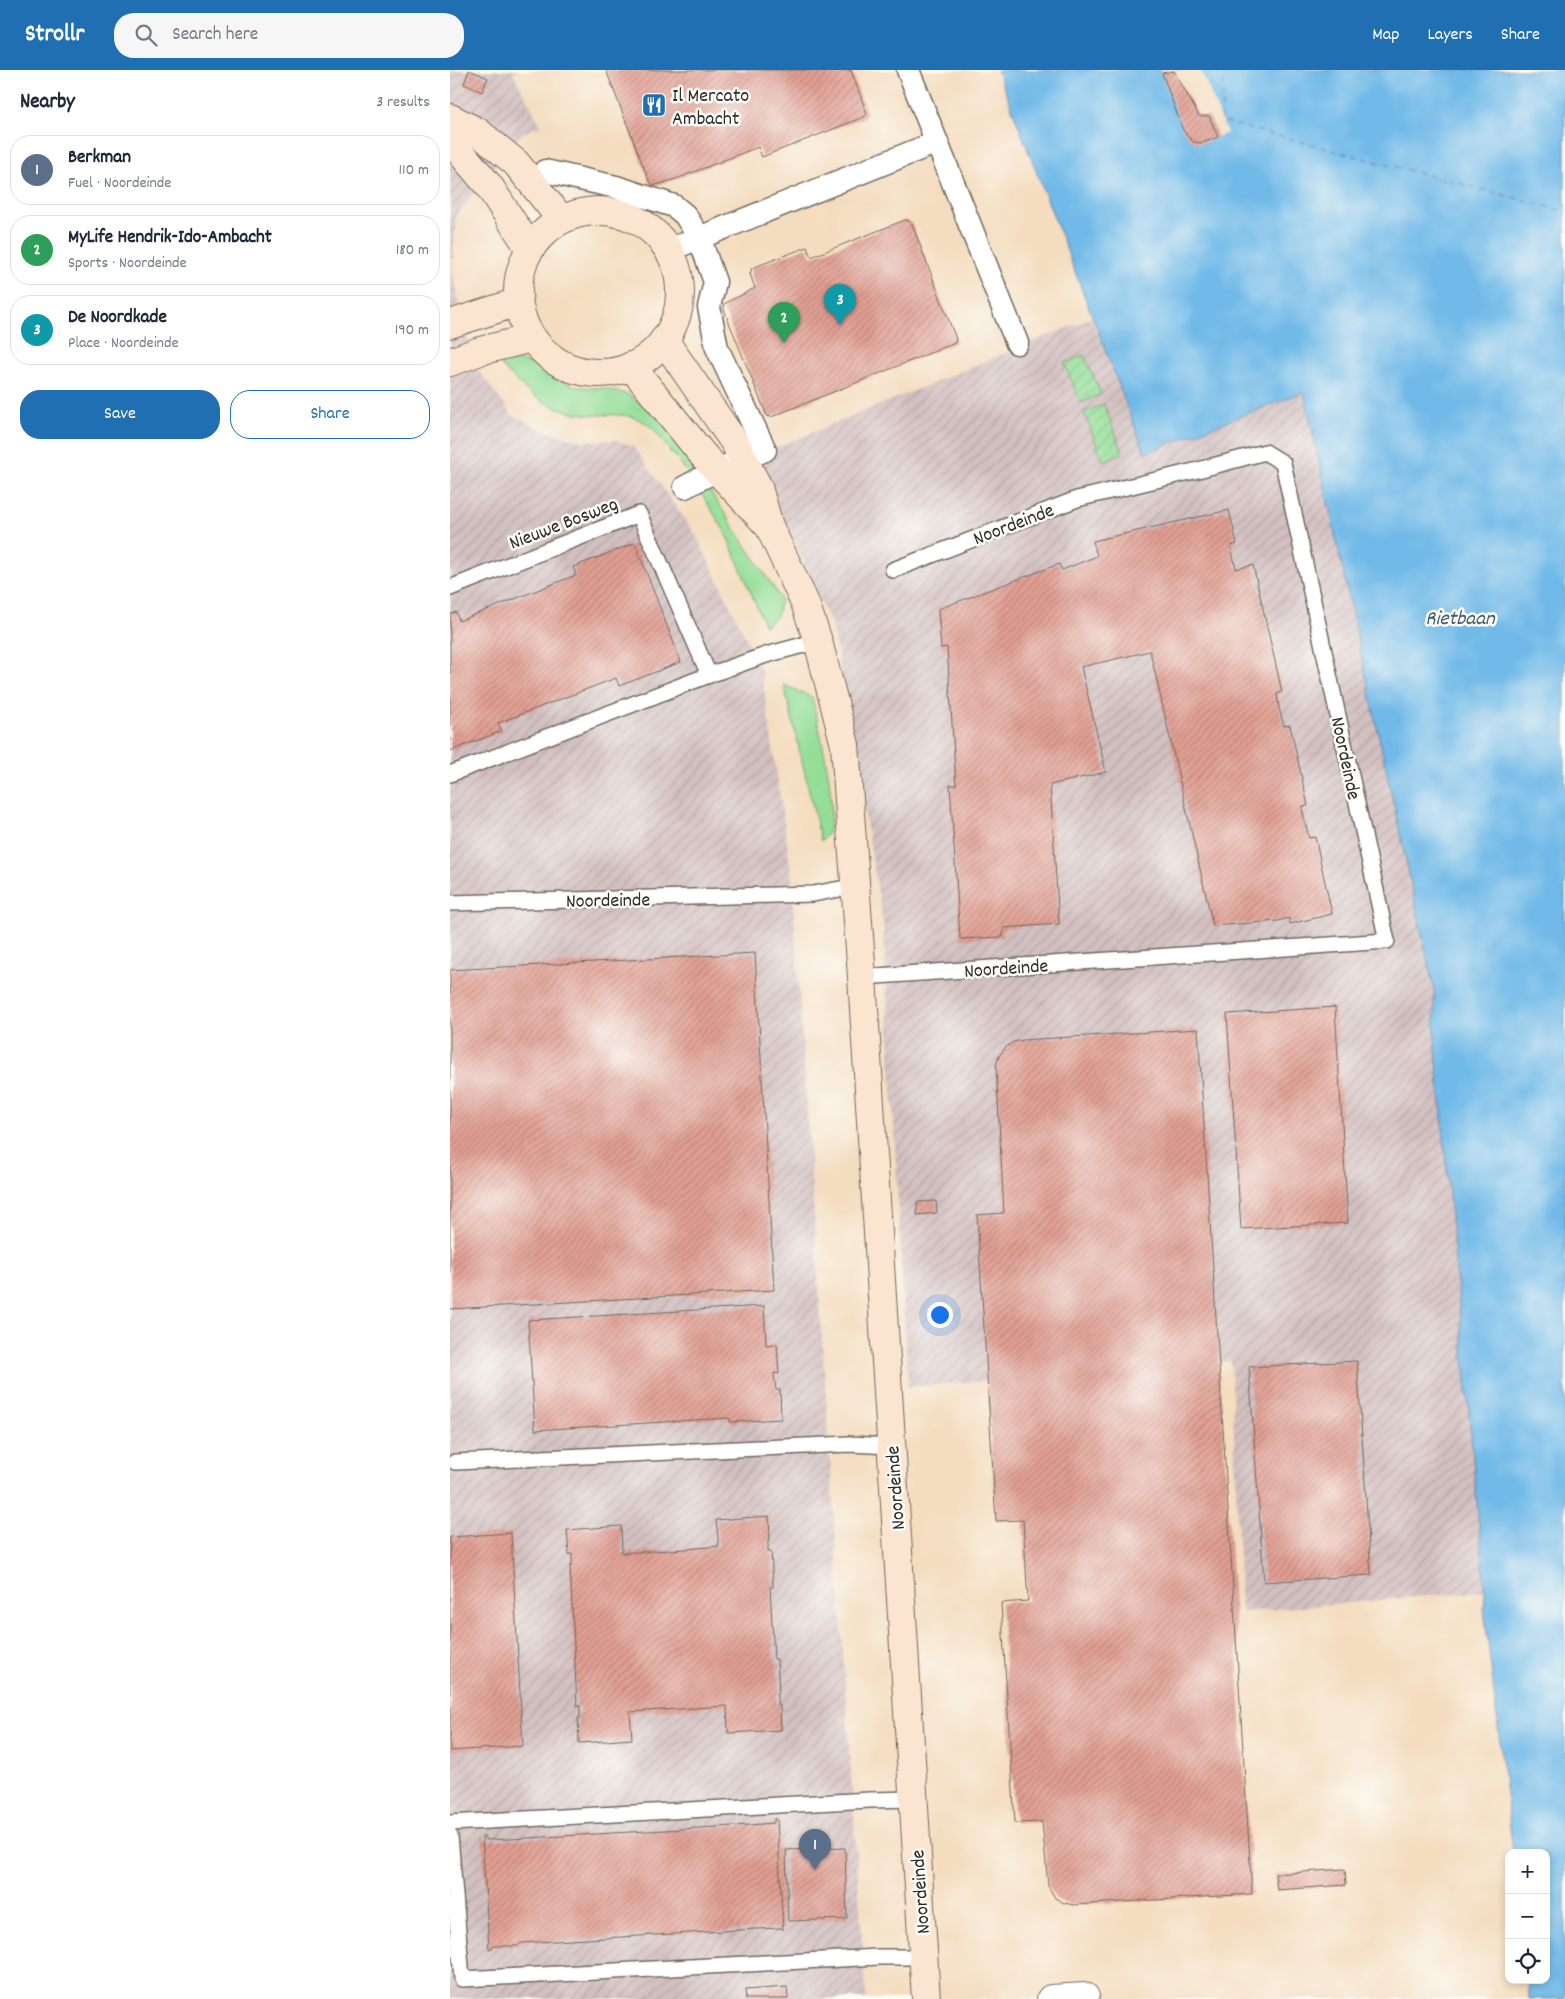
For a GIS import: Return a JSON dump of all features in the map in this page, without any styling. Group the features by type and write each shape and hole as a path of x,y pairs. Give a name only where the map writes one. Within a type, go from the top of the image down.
{"main road":[{"path":"450,118 478,132 516,163 561,219"},
{"path":"450,140 493,192 530,249"},
{"path":"591,211 621,214 649,228 669,250 678,273 680,296 675,320 664,340 649,355 631,366 618,371 590,372 577,370 552,358 532,338 523,322 518,302 520,275 530,249 544,232 561,219 591,211"},
{"path":"450,324 518,302"},
{"path":"450,362 480,351 532,338"},
{"name":"Noordeinde","path":"664,340 735,442 758,487 769,526 805,603 818,641 832,688 845,745 862,977 926,1999"},
{"name":"Noordeinde","path":"631,366 717,470 769,526"}],"street":[{"path":"908,70 1017,343"},
{"path":"669,250 937,142"},
{"path":"545,171 616,187 674,206 685,215 699,237 715,282 709,307 717,348 765,450 717,470 685,487"},
{"path":"1051,1999 1085,1997"}],"lane":[{"name":"Noordeinde","path":"862,977 1387,941 1283,463 1266,452 1077,499 893,570"},
{"name":"Nieuwe Bosweg","path":"450,588 639,514 709,675"},
{"path":"450,774 709,675 766,655 818,641"},
{"name":"Noordeinde","path":"450,903 813,894 856,886"},
{"path":"455,1462 850,1444 892,1446"},
{"path":"450,1823 913,1799"},
{"path":"450,1836 462,1979 870,1958 924,1957"}],"shaded area":[{"path":"450,70 519,70 513,73 541,126 522,133 456,215 452,270 460,312 475,366 512,415 552,434 582,441 616,440 633,446 696,535 761,669 791,870 866,1999 450,1999"},
{"path":"1091,318 1145,453 1304,392 1434,989 1435,1039 1485,1591 1241,1612 1231,1361 908,1387 883,922 833,628 755,456"}],"green space":[{"path":"1084,355 1101,394 1081,403 1064,363"},
{"path":"496,359 515,359 534,365 555,378 578,387 601,388 627,394 651,409 684,451 781,599 777,616 765,626 725,532 675,455 673,455 651,427 637,418 620,415 581,414 552,406 517,382"},
{"path":"1104,404 1123,453 1103,461 1084,412"},
{"path":"784,685 812,697 830,785 831,819 828,832 821,841"}],"water":[{"name":"Rietbaan","path":"997,70 1565,70 1565,1999 1529,1999 1528,1984 1550,1984 1550,1849 1513,1849 1484,1609 1485,1591 1435,1039 1434,989 1304,392 1145,453"}],"pier":[{"path":"1161,70 1201,70 1227,133 1202,143 1194,142 1188,137 1183,130"}],"building":[{"path":"469,70 488,78 482,92 464,84"},
{"path":"606,70 851,70 867,114 864,117 762,157 758,147 653,186 649,181"},
{"path":"1174,71 1199,116 1209,116 1218,137 1202,143 1194,142 1183,130 1162,73"},
{"path":"905,220 912,224 956,339 955,343 771,417 767,416 724,310 724,304 755,288 750,274 752,268 807,247 811,257"},
{"path":"1229,510 1237,544 1231,546 1236,569 1253,565 1282,692 1277,694 1279,708 1284,726 1290,725 1308,806 1302,807 1304,818 1309,838 1315,837 1332,914 1290,924 1289,918 1278,921 1213,926 1150,651 1081,667 1106,772 1050,785 1059,924 1003,928 1003,937 960,939 950,785 956,785 947,647 941,648 938,609 1059,564 1062,570 1097,556 1093,541"},
{"path":"635,543 681,662 619,686 616,678 498,723 502,731 450,751 450,614 456,612 459,621 576,575 573,567"},
{"path":"755,953 774,1290 450,1309 450,970"},
{"path":"1335,1007 1348,1223 1241,1229 1227,1014"},
{"path":"1198,1029 1252,1894 1074,1905 1064,1903 1055,1898 1048,1886 1042,1822 1015,1823 1001,1603 1028,1601 1023,1520 996,1521 977,1215 1004,1213 996,1065 999,1056 1005,1048 1013,1042 1023,1040"},
{"path":"936,1201 937,1213 917,1215 917,1202"},
{"path":"764,1306 766,1345 777,1344 779,1374 774,1373 776,1390 780,1390 781,1419 730,1422 730,1419 727,1418 535,1430 528,1320"},
{"path":"1357,1361 1371,1575 1264,1582 1249,1367"},
{"path":"769,1516 770,1540 768,1540 768,1552 771,1552 773,1587 770,1587 774,1659 777,1659 779,1693 777,1693 777,1705 780,1705 781,1730 728,1733 727,1706 630,1712 632,1739 579,1743 578,1718 580,1718 580,1706 577,1706 570,1566 572,1566 572,1554 569,1554 567,1530 621,1526 622,1553 686,1549 719,1546 716,1520"},
{"path":"511,1533 523,1746 450,1751 450,1537"},
{"path":"774,1819 777,1819 783,1930 781,1928 756,1929 521,1943 518,1946 492,1946 489,1949 482,1837 485,1837 485,1840 511,1839 750,1825 774,1823"},
{"path":"845,1848 847,1919 788,1921 786,1850"},
{"path":"1345,1869 1346,1885 1277,1890 1275,1874"},
{"path":"787,1987 788,1999 746,1999 745,1990"}],"ferry route":[{"path":"1224,70 1221,121 1565,211"}],"place":[{"name":"Il Mercato Ambacht","path":"654,105"},
{"name":"De Noordkade","path":"840,325"},
{"name":"MyLife Hendrik-Ido-Ambacht","path":"784,343"},
{"name":"Berkman","path":"815,1870"}]}
